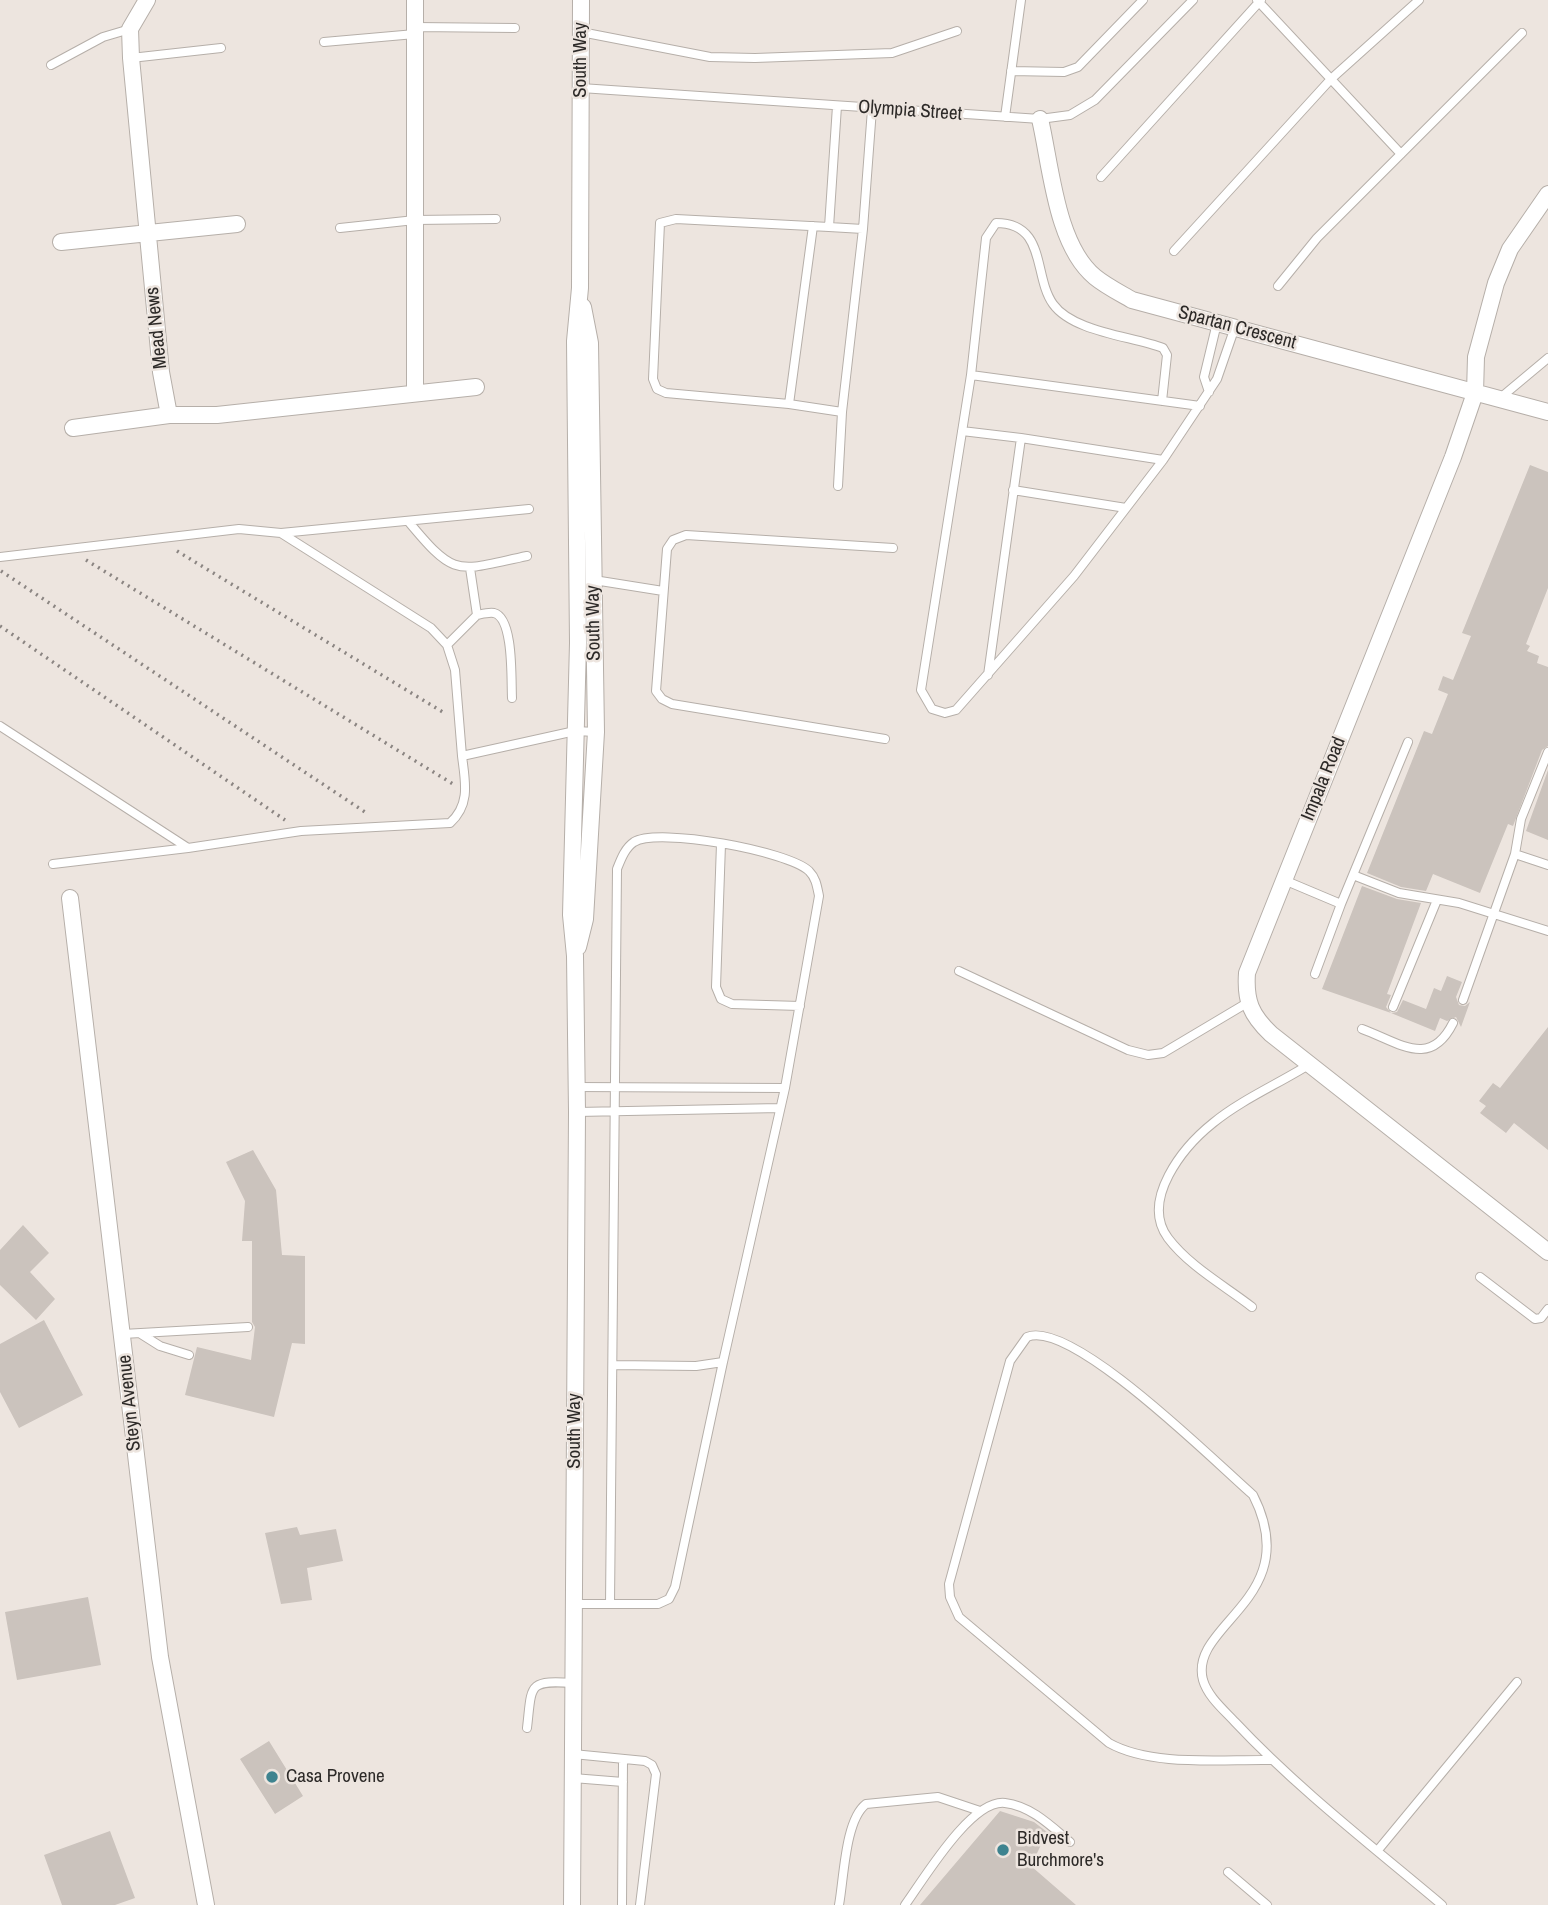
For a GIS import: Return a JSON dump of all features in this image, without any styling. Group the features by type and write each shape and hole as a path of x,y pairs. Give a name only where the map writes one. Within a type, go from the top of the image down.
{"street":[{"path":"130,29 147,0"},
{"path":"415,0 415,393"},
{"name":"South Way","path":"572,1905 577,1112 575,956 570,915 577,579 575,341 580,288 581,0"},
{"name":"Mead News","path":"130,29 161,372 169,415"},
{"name":"Spartan Crescent","path":"1040,119 1063,225 1075,251 1093,276 1132,300 1548,412"},
{"name":"Impala Road","path":"1247,1003 1247,973 1423,534 1475,393 1476,357 1496,283 1510,249 1548,194"},
{"path":"61,242 237,225"},
{"name":"South Way","path":"575,956 585,919 596,732 590,343 580,288"},
{"path":"73,428 169,415 217,415 476,387"},
{"name":"Steyn Avenue","path":"70,898 160,1657 206,1905"},
{"path":"1247,1003 1252,1014 1271,1034 1548,1252"}],"lane":[{"path":"1005,117 1021,0"},
{"path":"1011,71 1064,72 1078,67 1143,0"},
{"name":"Olympia Street","path":"581,88 1040,119 1070,115 1095,100 1193,0"},
{"path":"1174,251 1331,79 1419,0"},
{"path":"1101,177 1259,1 1401,154"},
{"path":"324,42 415,30 515,28"},
{"path":"51,65 103,37 130,29"},
{"path":"581,32 710,57 755,58 892,53 957,31"},
{"path":"1278,286 1317,238 1522,33"},
{"path":"131,58 221,48"},
{"path":"829,227 837,106"},
{"path":"838,486 842,412 863,229 872,109"},
{"path":"340,228 415,220 496,219"},
{"path":"842,412 789,404 666,393 657,389 653,379 658,228 660,223 676,219 863,229"},
{"path":"1162,401 1167,355 1163,348 1076,323 1062,316 1051,301 1035,250 1021,229 1010,223 996,223 986,238 971,375 921,690 932,709 945,713 956,709 1074,576 1163,460 1200,406 1217,379 1235,327"},
{"path":"789,404 813,226"},
{"path":"1209,392 1204,377 1217,323"},
{"path":"1499,399 1548,358"},
{"path":"971,375 1200,406"},
{"path":"962,431 1163,460"},
{"path":"988,675 1021,438"},
{"path":"1013,491 1126,508"},
{"path":"0,557 239,529 281,533 529,509"},
{"path":"408,521 437,555 455,566 470,568 527,556"},
{"path":"53,864 301,831 391,828 450,822 458,815 467,792 455,670 447,645 430,628 281,533"},
{"path":"885,739 672,704 662,699 656,691 667,549 673,540 686,535 893,548"},
{"path":"470,568 477,615"},
{"path":"577,579 663,591"},
{"path":"447,645 477,615 494,613 503,618 508,630 512,698"},
{"path":"0,726 188,848"},
{"path":"462,756 575,731 596,732"},
{"path":"1315,974 1408,743"},
{"path":"1463,1000 1516,855 1521,819 1548,752"},
{"path":"574,1604 610,1604 658,1604 669,1598 675,1587 785,1088 819,895 816,880 788,857 721,844 651,837 635,842 622,856 617,869 610,1604"},
{"path":"721,844 716,987 721,999 732,1004 800,1006"},
{"path":"1516,855 1548,864"},
{"path":"1353,875 1399,893 1459,903 1548,930"},
{"path":"1284,880 1341,904"},
{"path":"1394,1007 1437,900"},
{"path":"959,971 1128,1050 1148,1055 1163,1053 1247,1003"},
{"path":"1362,1029 1417,1050 1432,1049 1444,1042 1453,1024"},
{"path":"1252,1307 1186,1256 1168,1238 1162,1225 1160,1206 1163,1187 1182,1155 1213,1123 1310,1064"},
{"path":"575,1087 616,1085 785,1088"},
{"path":"577,1112 780,1108"},
{"path":"1480,1277 1535,1319 1541,1318 1548,1310"},
{"path":"122,1334 248,1327"},
{"path":"140,1333 160,1346 189,1356"},
{"path":"1271,1760 1147,1757 1121,1750 959,1617 954,1608 950,1584 1010,1361 1027,1337 1045,1334 1099,1361 1253,1495 1264,1516 1267,1533 1263,1575 1210,1647 1202,1671 1211,1697 1271,1760 1442,1905"},
{"path":"614,1366 680,1366 723,1362"},
{"path":"527,1728 530,1696 535,1686 544,1681 573,1683"},
{"path":"1378,1850 1517,1682"},
{"path":"573,1754 645,1761 656,1774 640,1905"},
{"path":"622,1905 623,1760"},
{"path":"573,1778 623,1782"},
{"path":"839,1905 852,1824 857,1811 866,1804 938,1797 979,1811"},
{"path":"905,1905 979,1811 991,1804 1004,1802 1034,1813 1070,1842"},
{"path":"1228,1872 1267,1905"}],"path":[{"path":"157,538 460,722"},
{"path":"68,549 467,792"},
{"path":"0,570 391,828"},
{"path":"0,625 301,831"}],"building":[{"path":"1530,465 1548,472 1548,588 1526,644 1530,646 1527,651 1539,656 1537,663 1548,667 1548,746 1542,750 1513,826 1508,824 1480,893 1433,874 1426,891 1401,887 1367,873 1424,731 1432,734 1448,694 1438,690 1443,676 1453,680 1471,636 1462,633"},
{"path":"1548,770 1548,840 1526,831"},
{"path":"1362,886 1397,899 1421,903 1387,994 1391,995 1386,1007 1391,1013 1322,989"},
{"path":"1447,976 1462,982 1456,997 1459,1005 1465,1006 1470,1002 1461,1027 1456,1017 1447,1021 1440,1018 1435,1031 1391,1013 1397,1012 1403,1000 1426,1009 1434,988 1441,991"},
{"path":"1548,1027 1548,1150 1514,1123 1506,1133 1480,1113 1486,1106 1479,1101 1493,1083 1500,1088"},
{"path":"253,1150 276,1190 282,1255 305,1256 305,1344 292,1343 274,1417 185,1395 197,1347 251,1360 255,1327 252,1322 252,1241 242,1241 245,1201 226,1162"},
{"path":"23,1225 49,1253 30,1272 55,1299 36,1320 0,1285 0,1250"},
{"path":"44,1320 83,1395 19,1428 0,1392 0,1344"},
{"path":"297,1527 300,1535 336,1529 343,1561 307,1568 312,1600 281,1604 265,1533"},
{"path":"88,1597 101,1665 17,1680 5,1612"},
{"name":"Casa Provene","path":"269,1741 303,1796 275,1814 240,1759"},
{"name":"Bidvest Burchmore's","path":"1000,1811 1034,1822 1047,1832 1031,1866 1076,1905 920,1905"},
{"path":"110,1831 135,1898 115,1905 62,1905 44,1855"}],"place":[{"name":"Casa Provene","path":"272,1777"},
{"name":"Bidvest Burchmore's","path":"1003,1850"}]}
